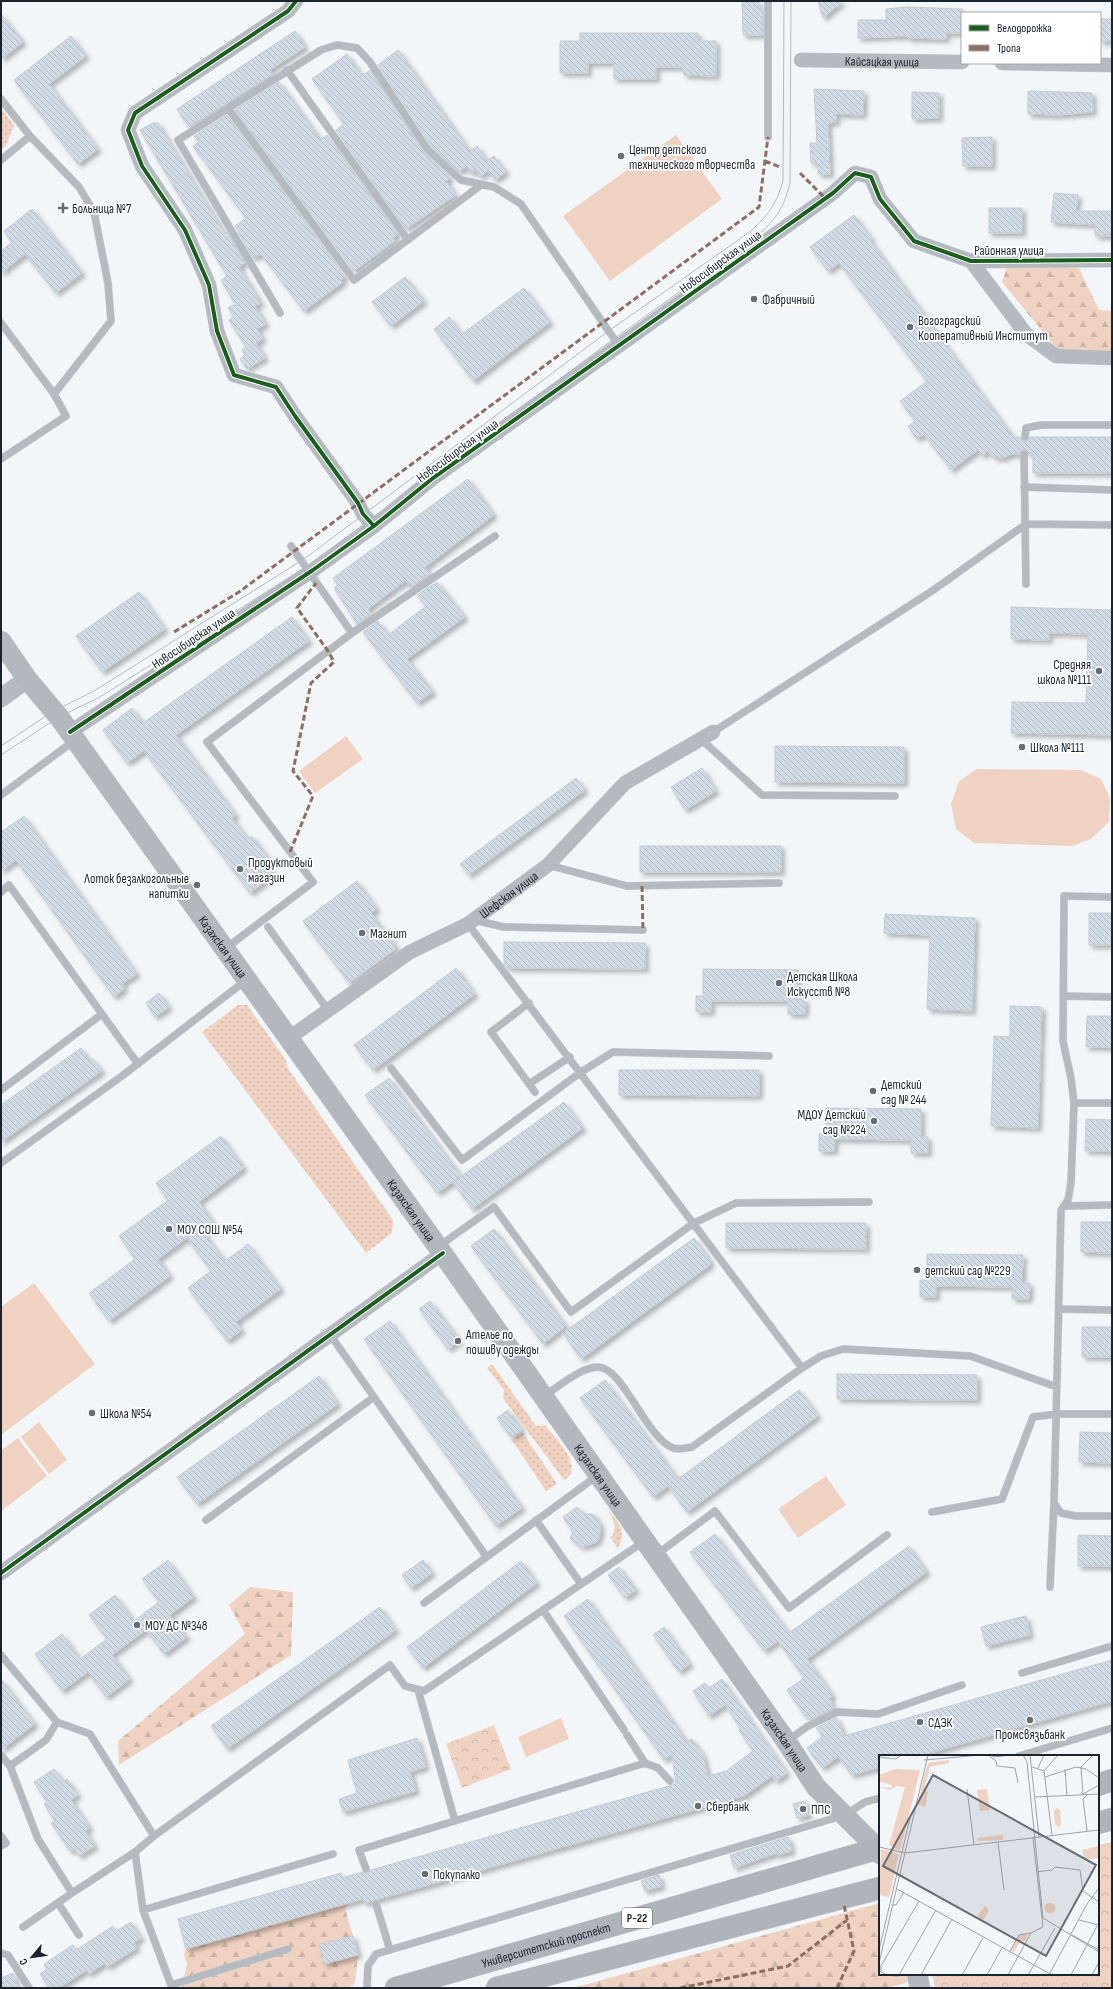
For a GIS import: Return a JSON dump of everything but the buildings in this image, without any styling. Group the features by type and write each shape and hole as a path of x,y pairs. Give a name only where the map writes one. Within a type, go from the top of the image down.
{"highway":[{"path":"1099,1784 1112,1780"},
{"path":"1099,1823 1112,1818"},
{"name":"Университетский проспект","path":"396,1988 879,1850"},
{"name":"Р-22","path":"497,1988 879,1888"}],"main road":[{"name":"Казахская улица","path":"1,641 27,679 72,736 441,1250 786,1741 816,1787 879,1850"},
{"path":"917,1975 920,1988"}],"street":[{"path":"296,1 288,11 135,113 128,130 142,166 185,230 208,285 217,331 234,375 276,387 295,416 358,503 363,514 374,526"},
{"name":"Кайсацкая улица","path":"802,60 961,62"},
{"path":"1057,64 1112,65"},
{"name":"Районная улица","path":"833,193 855,173 871,177 880,199 914,241 971,261 1112,260"},
{"name":"Новосибирская улица","path":"72,736 309,573 374,526 433,478 833,193"},
{"path":"971,261 1026,334 1056,356 1112,358"},
{"path":"1,698 27,679"},
{"name":"Шефская улица","path":"289,1038 410,952 471,922 548,865 625,783 707,736"},
{"path":"1,1573 331,1336 441,1250"}],"lane":[{"path":"768,1 768,137"},
{"path":"280,313 178,140 286,70 321,50 337,45 357,48 370,62 428,150 461,180 494,187 521,204 619,346"},
{"path":"286,70 408,240"},
{"path":"1,99 30,136 79,187 94,212 108,283 111,321 54,394"},
{"path":"228,108 354,280 481,185"},
{"path":"1,160 30,136"},
{"path":"1,323 54,394 66,416 1,459"},
{"path":"1025,437 1026,428 1041,425 1112,425"},
{"path":"1024,454 1026,584"},
{"path":"1024,488 1112,490"},
{"path":"895,796 762,795 707,736 932,591 1026,524 1112,525"},
{"path":"225,949 312,882 207,742 352,633 495,536"},
{"path":"291,546 352,633"},
{"path":"1,795 72,736"},
{"path":"548,865 627,886 779,883"},
{"path":"1,892 9,885 138,1064"},
{"path":"1050,1587 1057,1414 1061,1210 1068,1200 1071,1183 1074,1103 1071,1078 1063,1041 1064,896 1112,897"},
{"path":"471,922 504,927 643,930"},
{"path":"471,922 529,1003 802,1368"},
{"path":"268,927 328,1010"},
{"path":"1,1163 138,1064 247,979"},
{"path":"1063,996 1112,997"},
{"path":"529,1003 491,1032 535,1092"},
{"path":"1,1090 102,1014"},
{"path":"391,1068 462,1160 581,1072 613,1052 769,1056"},
{"path":"530,1084 570,1058"},
{"path":"1074,1103 1112,1103"},
{"path":"441,1250 494,1207 572,1312 694,1223 736,1203 869,1202"},
{"path":"1064,1206 1112,1206"},
{"path":"1059,1310 1112,1310"},
{"path":"331,1336 486,1556"},
{"path":"544,1396 584,1370 599,1366 612,1372 660,1440 674,1449 692,1447 802,1368 821,1356 843,1349 970,1356 1057,1387"},
{"path":"206,1520 374,1397"},
{"path":"932,1512 1002,1499 1033,1417 1057,1414 1112,1414"},
{"path":"424,1603 599,1474"},
{"path":"1054,1503 1061,1513 1076,1516 1112,1516"},
{"path":"23,1928 72,1893 135,1852 154,1836 390,1665 405,1686 424,1691 581,1584 650,1548 715,1511 789,1608 887,1535"},
{"path":"536,1520 581,1584"},
{"path":"543,1610 646,1763 658,1768 670,1781"},
{"path":"1022,1673 1112,1646"},
{"path":"1,1655 57,1722 90,1734 154,1836"},
{"path":"786,1741 808,1726 838,1712 878,1714 962,1685"},
{"path":"418,1690 455,1821"},
{"path":"10,1766 46,1740 57,1722"},
{"path":"1022,1755 1112,1728"},
{"path":"1,1755 10,1766 38,1840 72,1893"},
{"path":"366,1869 359,1850 646,1763"},
{"path":"366,1988 368,1966 376,1954 845,1815 866,1802 879,1798"},
{"path":"1,1836 6,1843 1,1846"},
{"path":"135,1852 143,1910 171,1987"},
{"path":"143,1910 333,1854"},
{"path":"58,1903 79,1935"},
{"path":"376,1904 390,1950"},
{"path":"164,1988 288,1949"},
{"path":"1,1953 8,1955 29,1988"}],"green space":[{"path":"1,108 14,125 7,143 1,151"},
{"path":"676,135 722,199 610,281 563,216"},
{"path":"1007,267 1079,268 1099,310 1112,311 1112,355 1061,354 1002,282"},
{"path":"346,736 363,759 315,793 299,771"},
{"path":"977,769 1081,770 1101,779 1110,798 1109,822 1091,839 1072,846 974,843 956,829 951,804 959,781"},
{"path":"238,1005 247,1005 286,1060 287,1067 393,1220 392,1233 366,1253 202,1032"},
{"path":"34,1283 95,1364 1,1435 1,1307"},
{"path":"492,1364 536,1426 545,1425 566,1452 572,1468 570,1474 564,1480 503,1398 504,1390 487,1368"},
{"path":"39,1422 67,1460 49,1474 21,1437"},
{"path":"523,1433 557,1484 546,1491 512,1440"},
{"path":"18,1438 47,1476 1,1511 1,1450"},
{"path":"826,1476 846,1505 798,1538 778,1509"},
{"path":"609,1510 619,1524 622,1532 621,1542 618,1548 610,1537 613,1535 615,1526"},
{"path":"250,1587 293,1592 291,1655 119,1765 118,1741 245,1634 229,1605"},
{"path":"561,1718 569,1739 526,1757 518,1737"},
{"path":"494,1725 511,1769 462,1788 446,1744"},
{"path":"1112,1842 1112,1988 935,1988 932,1975 1099,1975 1099,1845"},
{"path":"349,1903 345,1908 353,1936 319,1944 324,1964 358,1955 355,1983 349,1988 182,1988 187,1963 184,1955 186,1949"},
{"path":"879,1903 879,1975 913,1975 905,1983 888,1988 573,1988"}],"tram line":[{"path":"1,746 52,712 94,691 304,559 610,330 751,231 771,209 783,181 784,1"},
{"path":"1,755 59,717 100,697 309,565 615,338 763,231 778,213 785,200 790,183 791,1"}],"marked path":[{"path":"174,632 239,592 759,207 768,137"},
{"path":"765,161 780,167"},
{"path":"800,173 825,198"},
{"path":"290,852 313,796 293,771 311,683 334,662 328,651 297,608 316,583"},
{"path":"642,886 643,930"},
{"path":"837,1988 854,1951 844,1905"},
{"path":"680,1988 788,1966 847,1920"}],"cycle path":[{"path":"296,1 288,11 135,113 128,130 142,166 185,230 209,285 217,331 234,375 276,387 295,416 358,503 363,514 374,526"},
{"path":"70,732 313,570 374,526 433,478 833,193 855,173 871,177 880,199 914,241 971,261 1112,260"},
{"path":"1,1573 443,1253"}],"place":[{"name":"Центр детского технического творчества","path":"621,156"},
{"name":"Больница №7","path":"63,208"},
{"name":"Фабричный","path":"754,299"},
{"name":"Вогоградский Кооперативный Институт","path":"910,327"},
{"name":"Средняя школа №111","path":"1099,671"},
{"name":"Школа №111","path":"1022,747"},
{"name":"Продуктовый магазин","path":"240,869"},
{"name":"Лоток безалкогольные напитки","path":"197,885"},
{"name":"Магнит","path":"362,933"},
{"name":"Детская Школа Искусств №8","path":"779,983"},
{"name":"Детский сад № 244","path":"873,1091"},
{"name":"МДОУ Детский сад №224","path":"874,1121"},
{"name":"МОУ СОШ №54","path":"169,1229"},
{"name":"детский сад №229","path":"917,1270"},
{"name":"Ателье по пошиву одежды","path":"458,1341"},
{"name":"Школа №54","path":"92,1413"},
{"name":"МОУ ДС №348","path":"137,1625"},
{"name":"Промсвязьбанк","path":"1030,1720"},
{"name":"СДЭК","path":"920,1722"},
{"name":"Сбербанк","path":"698,1806"},
{"name":"ППС","path":"803,1809"},
{"name":"Покупалко","path":"425,1874"}]}
